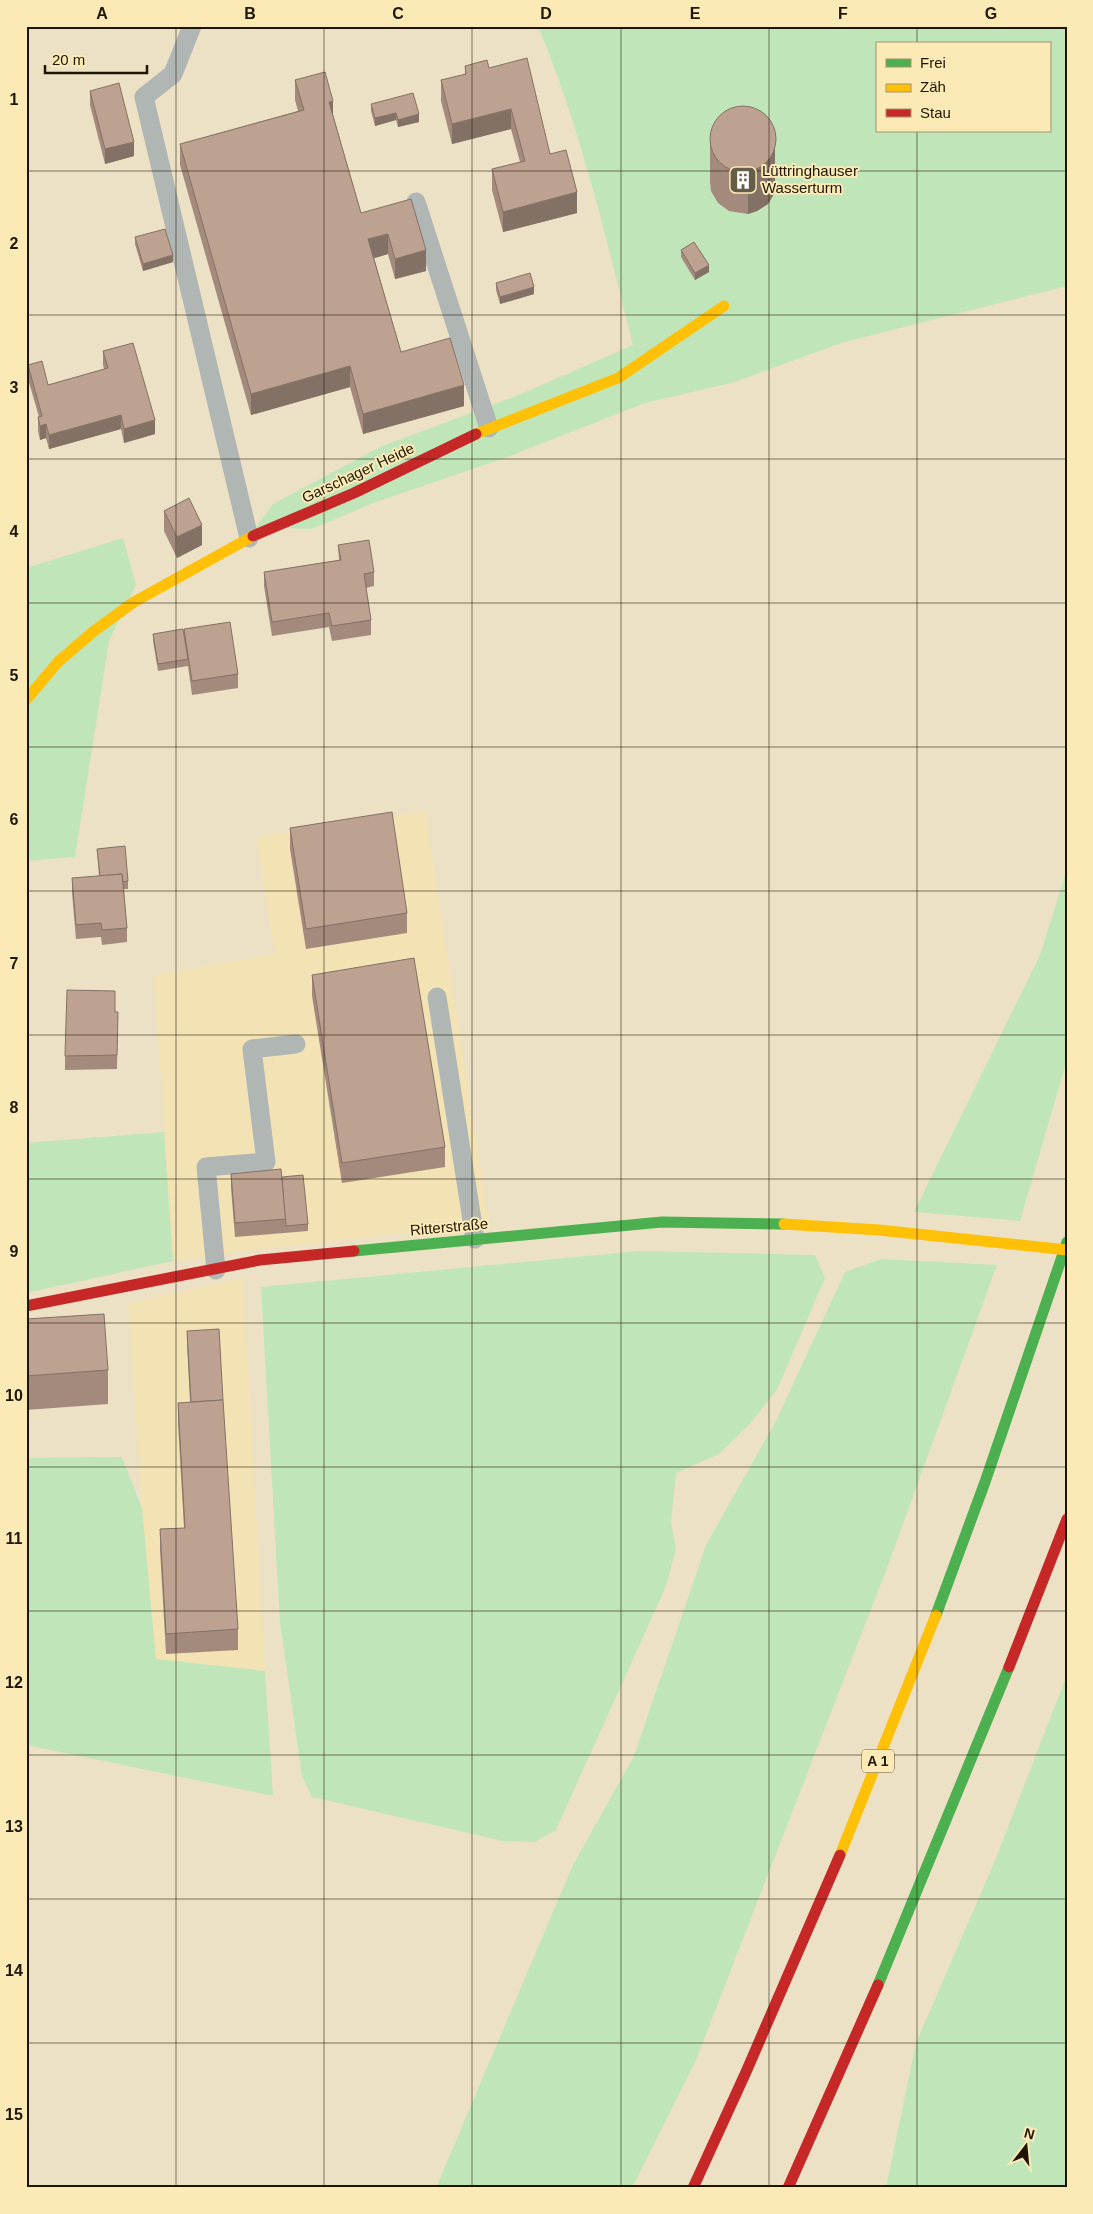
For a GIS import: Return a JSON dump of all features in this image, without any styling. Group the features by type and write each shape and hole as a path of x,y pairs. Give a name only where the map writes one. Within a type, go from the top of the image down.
{"main road":[{"name":"Garschager Heide","path":"26,700 58,662 94,631 134,602 249,538 354,493 488,428 618,378 724,306"},
{"name":"Ritterstraße","path":"26,1306 260,1260 475,1239 551,1234 662,1222 785,1224 879,1230 1067,1250"},
{"name":"A 1","path":"694,2188 759,2048 914,1672 1040,1325 1067,1242"},
{"path":"788,2188 841,2075 996,1704 1067,1519"}],"lane":[{"path":"192,26 173,74 144,97 249,538"},
{"path":"416,202 488,428"},
{"path":"437,997 475,1239"},
{"path":"216,1270 206,1167 266,1162 252,1049 296,1044"}],"shaded area":[{"path":"425,811 489,1224 242,1251 173,1261 154,975 275,954 256,837"},
{"path":"243,1278 273,1796 26,1745 142,1508 128,1304"}],"green space":[{"path":"538,26 1067,26 1067,286 841,343 735,382 645,403 505,458 376,502 311,529 256,527 273,504 380,447 521,394 633,345 592,184 567,104"},
{"path":"123,538 136,585 109,641 75,857 26,861 26,568"},
{"path":"1067,869 1067,1060 1020,1221 914,1212 1040,955"},
{"path":"164,1132 173,1261 26,1293 26,1143"},
{"path":"639,1251 815,1255 825,1278 777,1390 748,1426 719,1454 676,1473 671,1522 676,1549 666,1586 556,1830 535,1842 503,1841 312,1797 302,1776 280,1622 261,1287"},
{"path":"881,1259 997,1265 887,1568 696,2060 632,2188 436,2188 572,1867 634,1756 706,1545 776,1421 845,1272"},
{"path":"122,1457 142,1508 156,1659 265,1671 273,1796 26,1745 26,1458"},
{"path":"1067,1675 1067,2188 886,2188 916,2043 994,1863"}],"building":[{"path":"527,58 550,154 566,150 577,192 503,212 492,169 525,161 511,109 452,124 441,80 466,74 465,66 487,60 489,68"},
{"path":"325,72 333,101 329,102 361,213 411,199 426,250 395,259 388,234 368,239 401,352 450,338 464,385 363,414 350,366 251,394 180,144 304,110 295,80"},
{"path":"119,83 134,142 105,149 90,91"},
{"path":"413,93 419,114 398,120 396,113 375,118 371,104"},
{"path":"743,106 756,109 766,116 773,126 776,139 773,152 766,162 756,169 743,172 730,169 720,162 713,152 710,139 713,126 720,116 730,109"},
{"path":"165,229 173,255 143,264 135,237"},
{"path":"694,242 709,265 695,273 681,250"},
{"path":"530,273 534,287 500,297 496,283"},
{"path":"133,343 155,420 124,429 121,415 49,435 46,424 40,426 38,417 42,416 28,365 42,361 48,385 108,368 103,351"},
{"path":"189,498 202,525 177,537 164,511"},
{"path":"369,540 374,572 364,574 371,620 332,626 329,613 272,622 264,572 341,560 338,545"},
{"path":"230,622 238,674 192,681 184,629"},
{"path":"183,629 188,659 158,664 153,634"},
{"path":"392,812 407,913 306,929 290,828"},
{"path":"125,846 128,881 123,882 122,874 100,876 97,849"},
{"path":"122,874 127,928 102,930 101,923 76,925 72,878"},
{"path":"414,958 445,1147 342,1163 312,975"},
{"path":"67,990 115,991 115,1012 118,1012 117,1055 65,1056"},
{"path":"281,1169 286,1219 235,1223 231,1174"},
{"path":"303,1175 308,1224 286,1226 282,1177"},
{"path":"104,1314 108,1370 26,1376 26,1319"},
{"path":"219,1329 223,1400 191,1402 187,1331"},
{"path":"223,1400 238,1629 166,1634 160,1529 185,1528 178,1403"}],"traffic: fast":[{"path":"354,1251 662,1222 784,1224"},
{"path":"936,1615 985,1482 1067,1242"},
{"path":"878,1985 1009,1667"}],"traffic: slow":[{"path":"476,434 618,378 724,306"},
{"path":"26,700 58,662 94,631 134,602 253,536"},
{"path":"784,1224 879,1230 1067,1250"},
{"path":"840,1855 936,1615"}],"traffic: jam":[{"path":"253,536 354,493 476,434"},
{"path":"26,1306 260,1260 354,1251"},
{"path":"1009,1667 1067,1519"},
{"path":"693,2188 746,2072 840,1855"},
{"path":"788,2188 878,1985"}],"place":[{"name":"Lüttringhauser Wasserturm","path":"743,180"}]}
